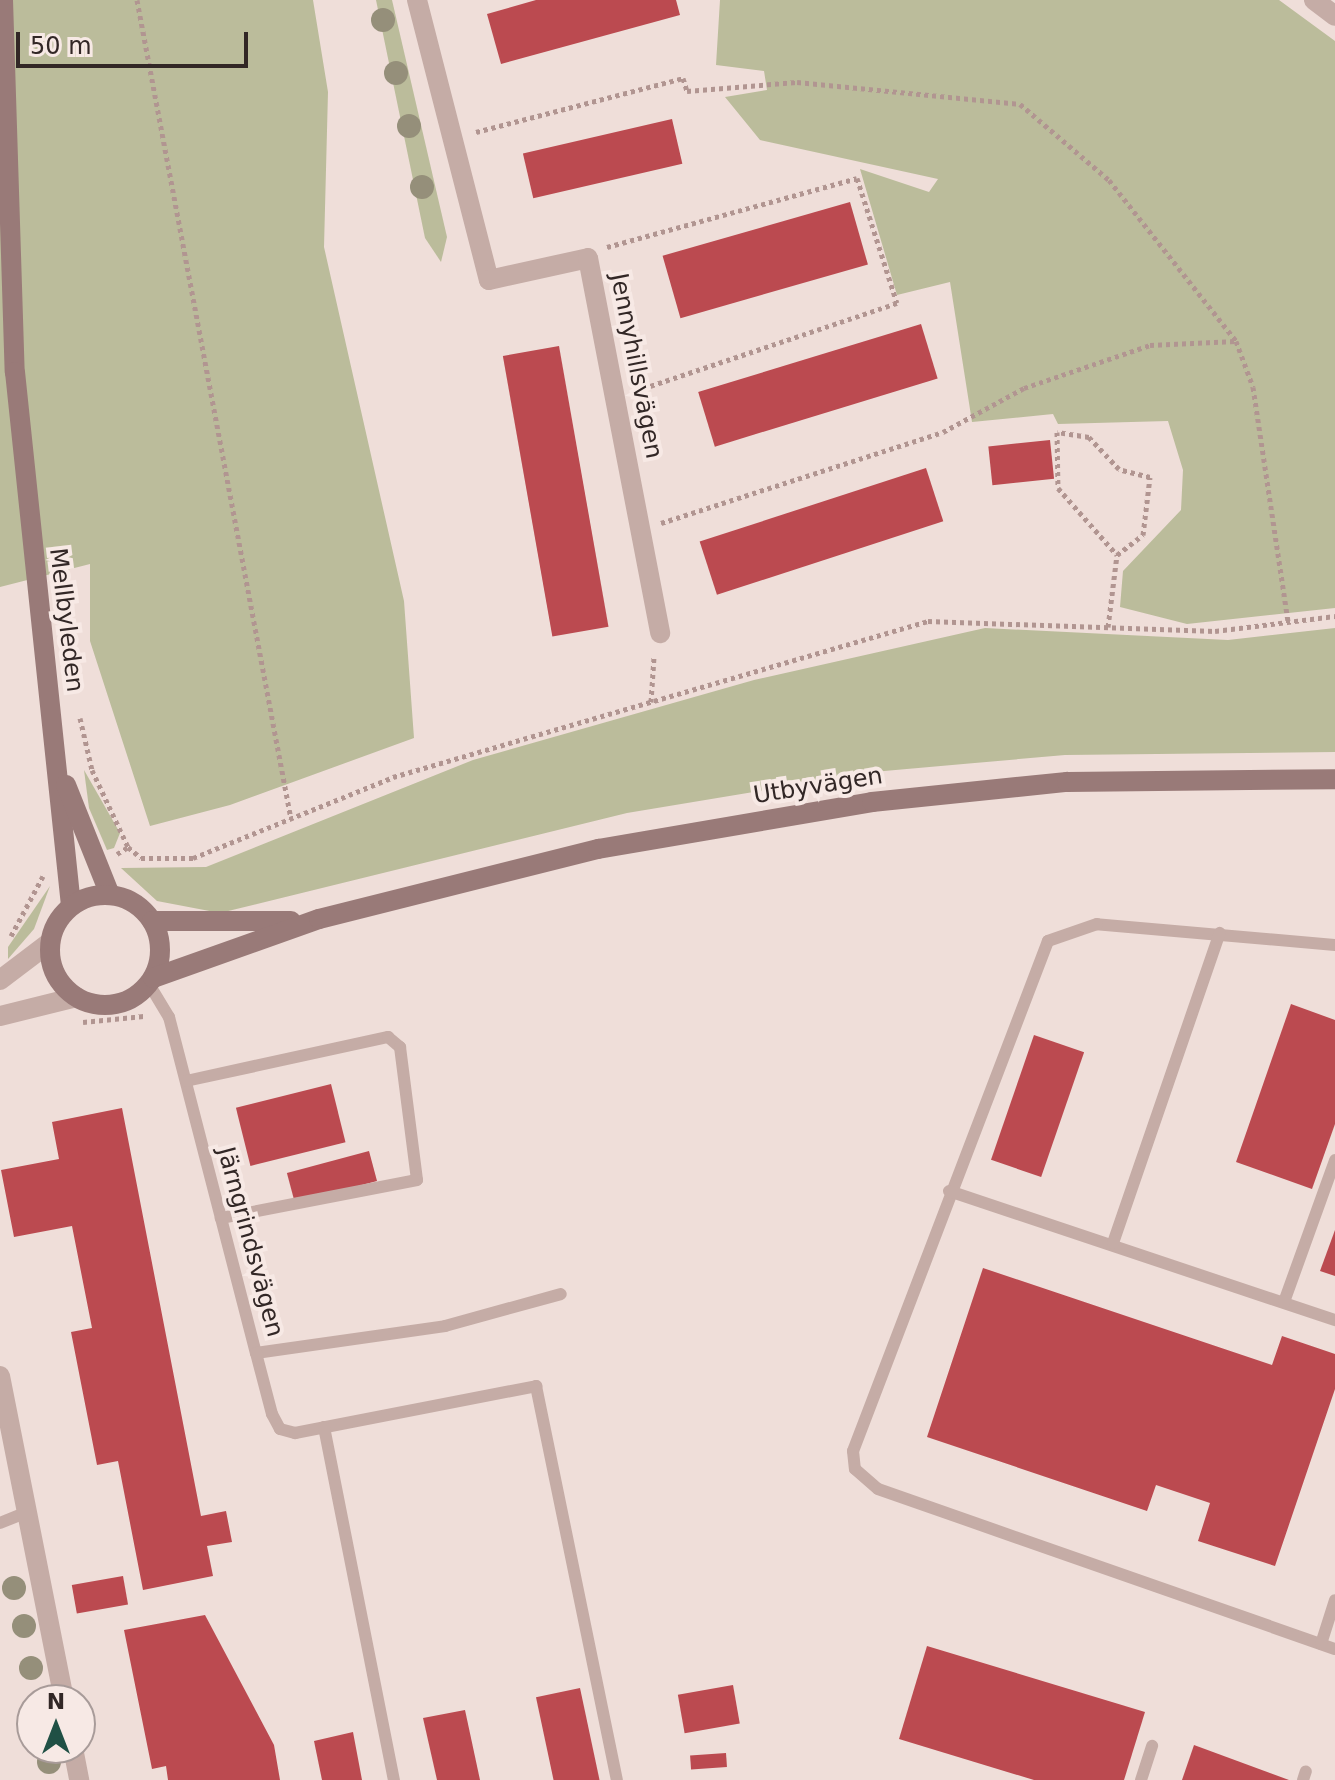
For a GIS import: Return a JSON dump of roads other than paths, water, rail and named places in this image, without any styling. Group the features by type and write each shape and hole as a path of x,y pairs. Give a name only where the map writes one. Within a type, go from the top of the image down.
{"main road":[{"name":"Mellbyleden","path":"3,0 15,372 59,766 71,906"},
{"name":"Mellbyleden","path":"59,766 110,895"},
{"name":"Utbyvägen","path":"77,997 109,1005 151,981 319,919 598,849 872,802 1067,782 1335,779"},
{"path":"77,997 55,974 50,942 71,906 110,895 130,900 152,921 161,945 151,981"},
{"name":"Utbyvägen","path":"152,921 319,919"}],"street":[{"name":"Jennyhillsvägen","path":"417,0 489,280 588,258 660,633"},
{"path":"1314,0 1335,16"},
{"path":"0,980 50,942"},
{"name":"Utbyvägen","path":"0,1016 77,997"},
{"path":"0,1376 61,1684"}],"lane":[{"path":"1335,945 1097,924 1048,941 949,1191 853,1451 863,1481 1335,1649"},
{"path":"1113,1243 1220,933"},
{"name":"Järngrindsvägen","path":"151,981 169,1017 256,1353 445,1326 561,1294"},
{"path":"186,1081 388,1037 400,1047 417,1180 221,1218"},
{"path":"1284,1302 1335,1160"},
{"path":"949,1191 1113,1243 1335,1320"},
{"path":"256,1353 280,1429 324,1427 536,1386 617,1780"},
{"path":"324,1427 394,1780"},
{"path":"0,1523 27,1512"},
{"path":"1321,1644 1335,1600"},
{"path":"1141,1780 1152,1746"}]}
